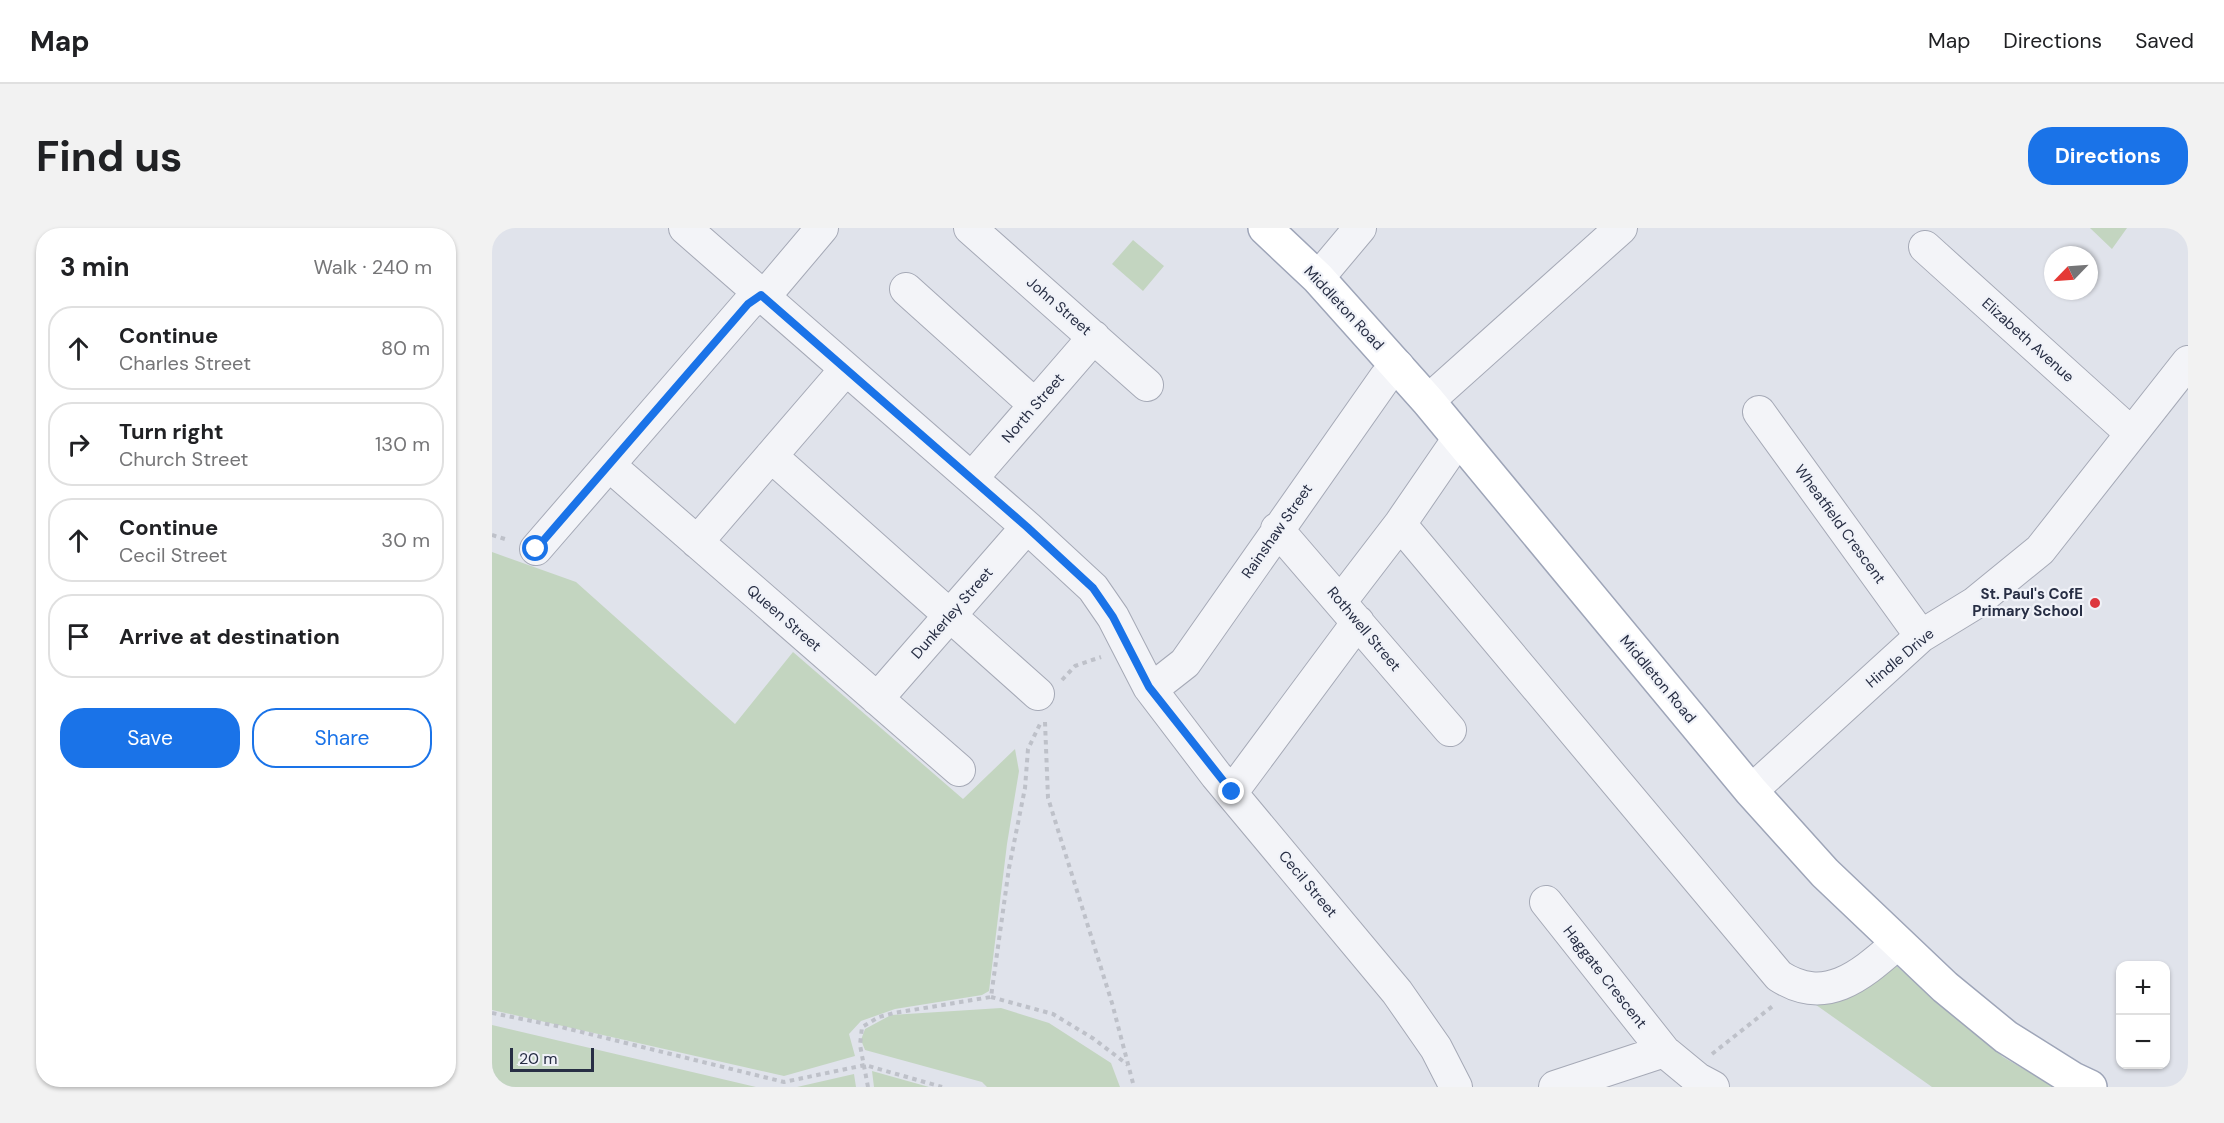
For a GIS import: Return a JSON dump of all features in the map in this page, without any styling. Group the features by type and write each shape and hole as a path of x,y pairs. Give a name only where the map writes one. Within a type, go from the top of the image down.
{"main road":[{"name":"Middleton Road","path":"1265,228 1318,278 1398,366 1750,790 1826,873 1945,987 2006,1037 2073,1079 2090,1087"}],"street":[{"name":"Cecil Street","path":"685,228 972,478 1093,588 1113,617 1149,687 1232,792 1397,992 1436,1048 1456,1087"},
{"path":"536,549 748,304 773,286 822,228"},
{"name":"John Street","path":"970,228 1147,385"},
{"path":"1318,278 1360,228"},
{"path":"1428,401 1621,228"},
{"name":"Elizabeth Avenue","path":"1925,248 2131,433"},
{"path":"906,289 1035,405"},
{"name":"North Street","path":"972,478 1094,337"},
{"name":"Hindle Drive","path":"1750,790 1921,636 1975,603 2040,550 2188,362"},
{"name":"Rainshaw Street","path":"1149,687 1162,681 1185,663 1277,529 1386,378 1398,366"},
{"path":"697,542 846,369"},
{"name":"Wheatfield Crescent","path":"1759,412 1921,636"},
{"path":"1232,792 1349,612 1400,524 1460,438"},
{"path":"771,456 951,616 1048,689"},
{"name":"Queen Street","path":"609,465 959,770"},
{"path":"1400,524 1779,976 1791,984 1824,989 1845,983 1861,975 1898,943"},
{"name":"Dunkerley Street","path":"878,699 1027,527"},
{"name":"Rothwell Street","path":"1277,529 1450,730"},
{"name":"Haggate Crescent","path":"1546,902 1664,1051 1703,1081"},
{"path":"1555,1087 1664,1051"}],"path":[{"path":"1048,689 1075,666 1128,647"},
{"path":"990,997 1009,868 1025,788 1028,749 1045,714 1048,798 1112,1003 1134,1087"},
{"path":"1703,1081 1706,1059 1784,997 1791,984"},
{"path":"868,1087 860,1045 862,1027 879,1017 894,1012 990,997 1053,1014 1094,1039 1128,1065"},
{"path":"492,1013 557,1026 784,1082 865,1065 942,1087"}],"green space":[{"path":"2090,228 2127,228 2112,249"},
{"path":"1133,240 1164,266 1143,291 1112,264"},
{"path":"492,552 576,582 735,724 793,652 963,799 1015,749 1019,771 1007,844 989,991 982,995 895,1009 861,1021 849,1034 855,1056 784,1076 492,1010"},
{"path":"1893,963 2003,1057 2055,1087 1932,1087 1802,995"},
{"path":"1001,1008 1049,1023 1111,1063 1120,1087 987,1087 982,1082 865,1050 861,1040 865,1029 891,1015"},
{"path":"492,1025 756,1087 492,1087"},
{"path":"872,1071 929,1087 874,1087"},
{"path":"854,1074 856,1087 797,1087"}],"place":[{"name":"St. Paul's CofE Primary School","path":"2095,603"}],"route":[{"path":"536,549 748,304 761,295 1027,527 1093,588 1113,617 1149,687 1216,775 1232,792"}]}
